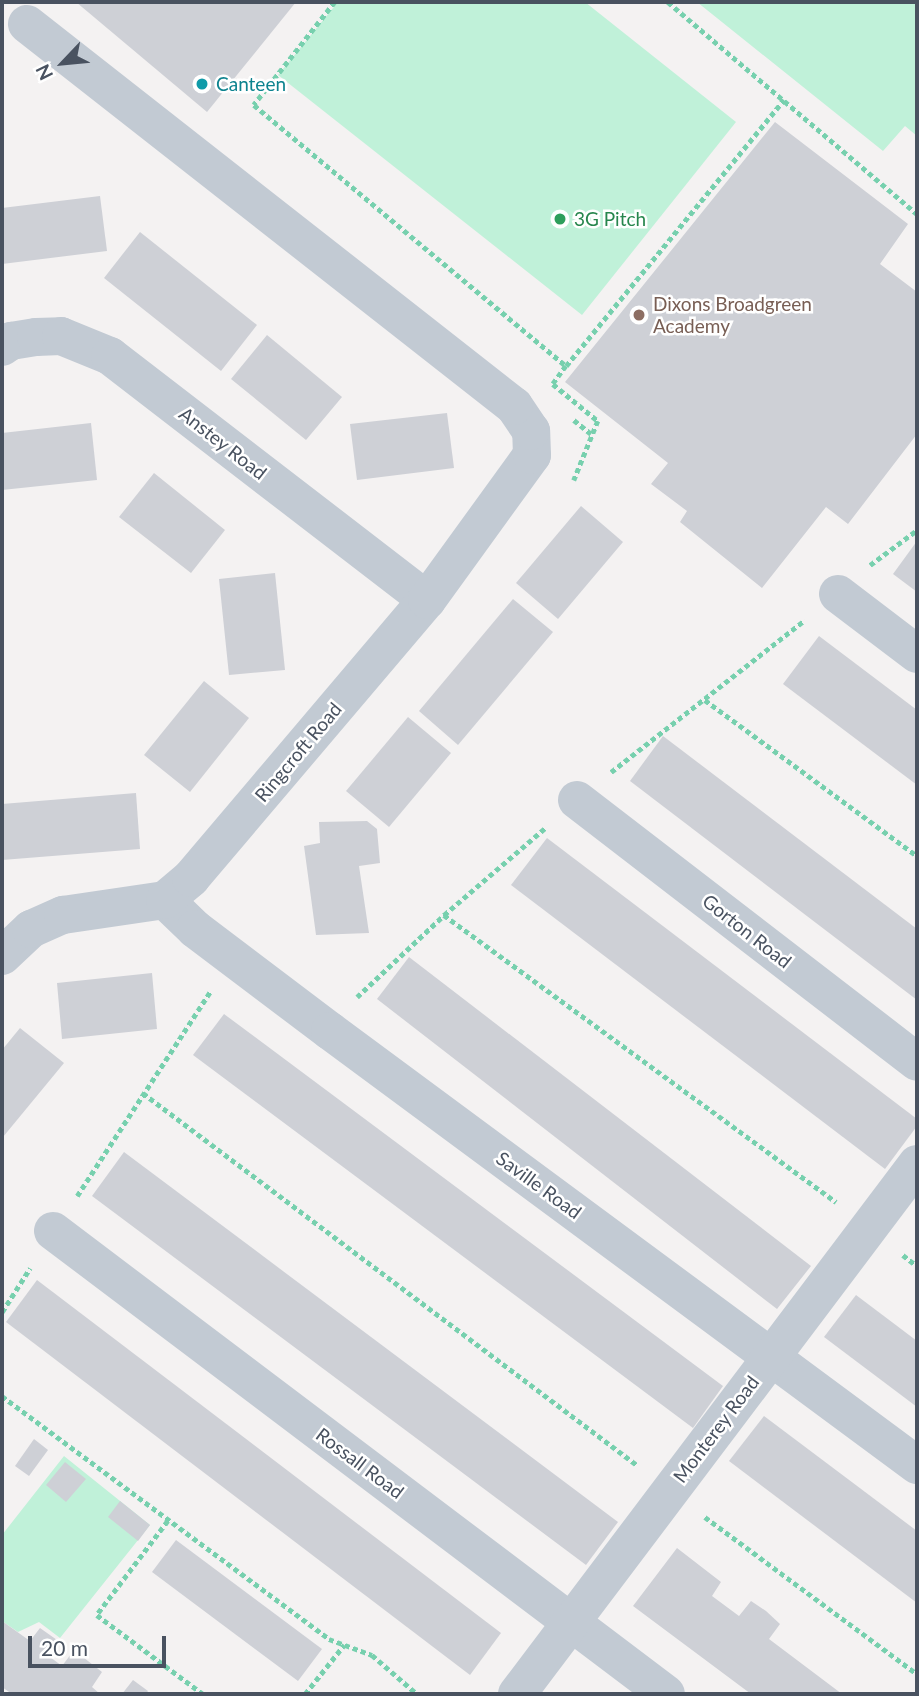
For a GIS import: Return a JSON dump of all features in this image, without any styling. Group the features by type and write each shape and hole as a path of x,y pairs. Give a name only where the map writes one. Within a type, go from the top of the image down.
{"street":[{"name":"Ringcroft Road","path":"27,24 514,406 531,430 532,455 427,600 191,878 165,900"},
{"name":"Anstey Road","path":"2,347 23,339 61,336 110,356 427,600"},
{"path":"838,594 917,654"},
{"name":"Gorton Road","path":"577,800 917,1062"},
{"path":"2,956 31,929 64,915 165,900"},
{"name":"Saville Road","path":"165,900 195,929 330,1031 772,1355 917,1465"},
{"name":"Monterey Road","path":"517,1694 917,1164"},
{"name":"Rossall Road","path":"53,1231 666,1694"}],"path":[{"path":"335,2 254,105 566,366"},
{"path":"668,2 917,214"},
{"path":"574,480 598,421 553,384 785,100"},
{"path":"705,700 917,856"},
{"path":"444,915 870,1226 917,1266"},
{"path":"2,1312 143,1093 235,957"},
{"path":"143,1093 917,1674"},
{"path":"2,1396 329,1639 372,1655 417,1694"},
{"path":"168,1521 97,1615 203,1694"},
{"path":"305,1694 344,1645"}],"green space":[{"name":"3G Pitch","path":"338,2 585,2 736,122 582,315 278,75"},
{"path":"697,2 917,2 917,136 905,126 883,151"},
{"path":"64,1456 150,1525 60,1638 39,1622 18,1632 2,1621 2,1535"}],"building":[{"name":"Canteen","path":"76,2 296,2 207,112"},
{"path":"775,122 908,224 880,264 917,292 917,434 848,524 826,507 762,588 680,522 687,511 651,484 668,463 565,382"},
{"path":"100,196 107,251 2,264 2,208"},
{"path":"140,232 257,325 221,371 104,278"},
{"path":"267,335 342,397 306,440 231,379"},
{"path":"447,413 454,468 357,480 350,424"},
{"path":"91,423 97,480 2,490 2,433"},
{"path":"154,473 225,530 191,573 119,517"},
{"path":"581,506 623,542 558,619 516,583"},
{"path":"917,541 917,592 893,574"},
{"path":"275,573 285,670 229,675 219,579"},
{"path":"513,599 553,632 458,745 419,711"},
{"path":"819,636 917,710 917,785 783,684"},
{"path":"204,681 249,718 190,792 144,755"},
{"path":"408,717 451,753 389,827 346,791"},
{"path":"663,736 917,929 917,1000 630,781"},
{"path":"136,793 140,849 2,860 2,804"},
{"path":"367,821 377,829 380,863 359,866 369,933 316,935 304,846 320,843 319,822"},
{"path":"547,838 917,1119 917,1126 885,1169 511,885"},
{"path":"409,957 811,1266 777,1309 377,999"},
{"path":"152,973 157,1029 62,1039 57,983"},
{"path":"224,1014 723,1386 693,1428 193,1055"},
{"path":"20,1028 64,1063 3,1137 2,1050"},
{"path":"124,1152 618,1522 586,1565 92,1196"},
{"path":"37,1280 501,1633 470,1675 6,1322"},
{"path":"856,1295 917,1341 917,1407 824,1337"},
{"path":"764,1416 917,1531 917,1603 729,1461"},
{"path":"34,1439 48,1450 29,1476 15,1466"},
{"path":"65,1462 86,1479 66,1502 46,1485"},
{"path":"120,1501 150,1525 138,1541 108,1517"},
{"path":"176,1540 322,1649 298,1681 152,1572"},
{"path":"677,1548 721,1582 712,1596 739,1616 751,1601 766,1611 780,1624 769,1639 842,1694 751,1694 633,1606"},
{"path":"2,1621 30,1641 40,1628 57,1640 46,1654 62,1666 74,1650 102,1672 92,1687 100,1694 12,1694 2,1687"},
{"path":"133,1680 148,1691 146,1694 122,1694"}],"place":[{"name":"Canteen","path":"202,84"},
{"name":"3G Pitch","path":"560,219"},
{"name":"Dixons Broadgreen Academy","path":"639,315"}]}
